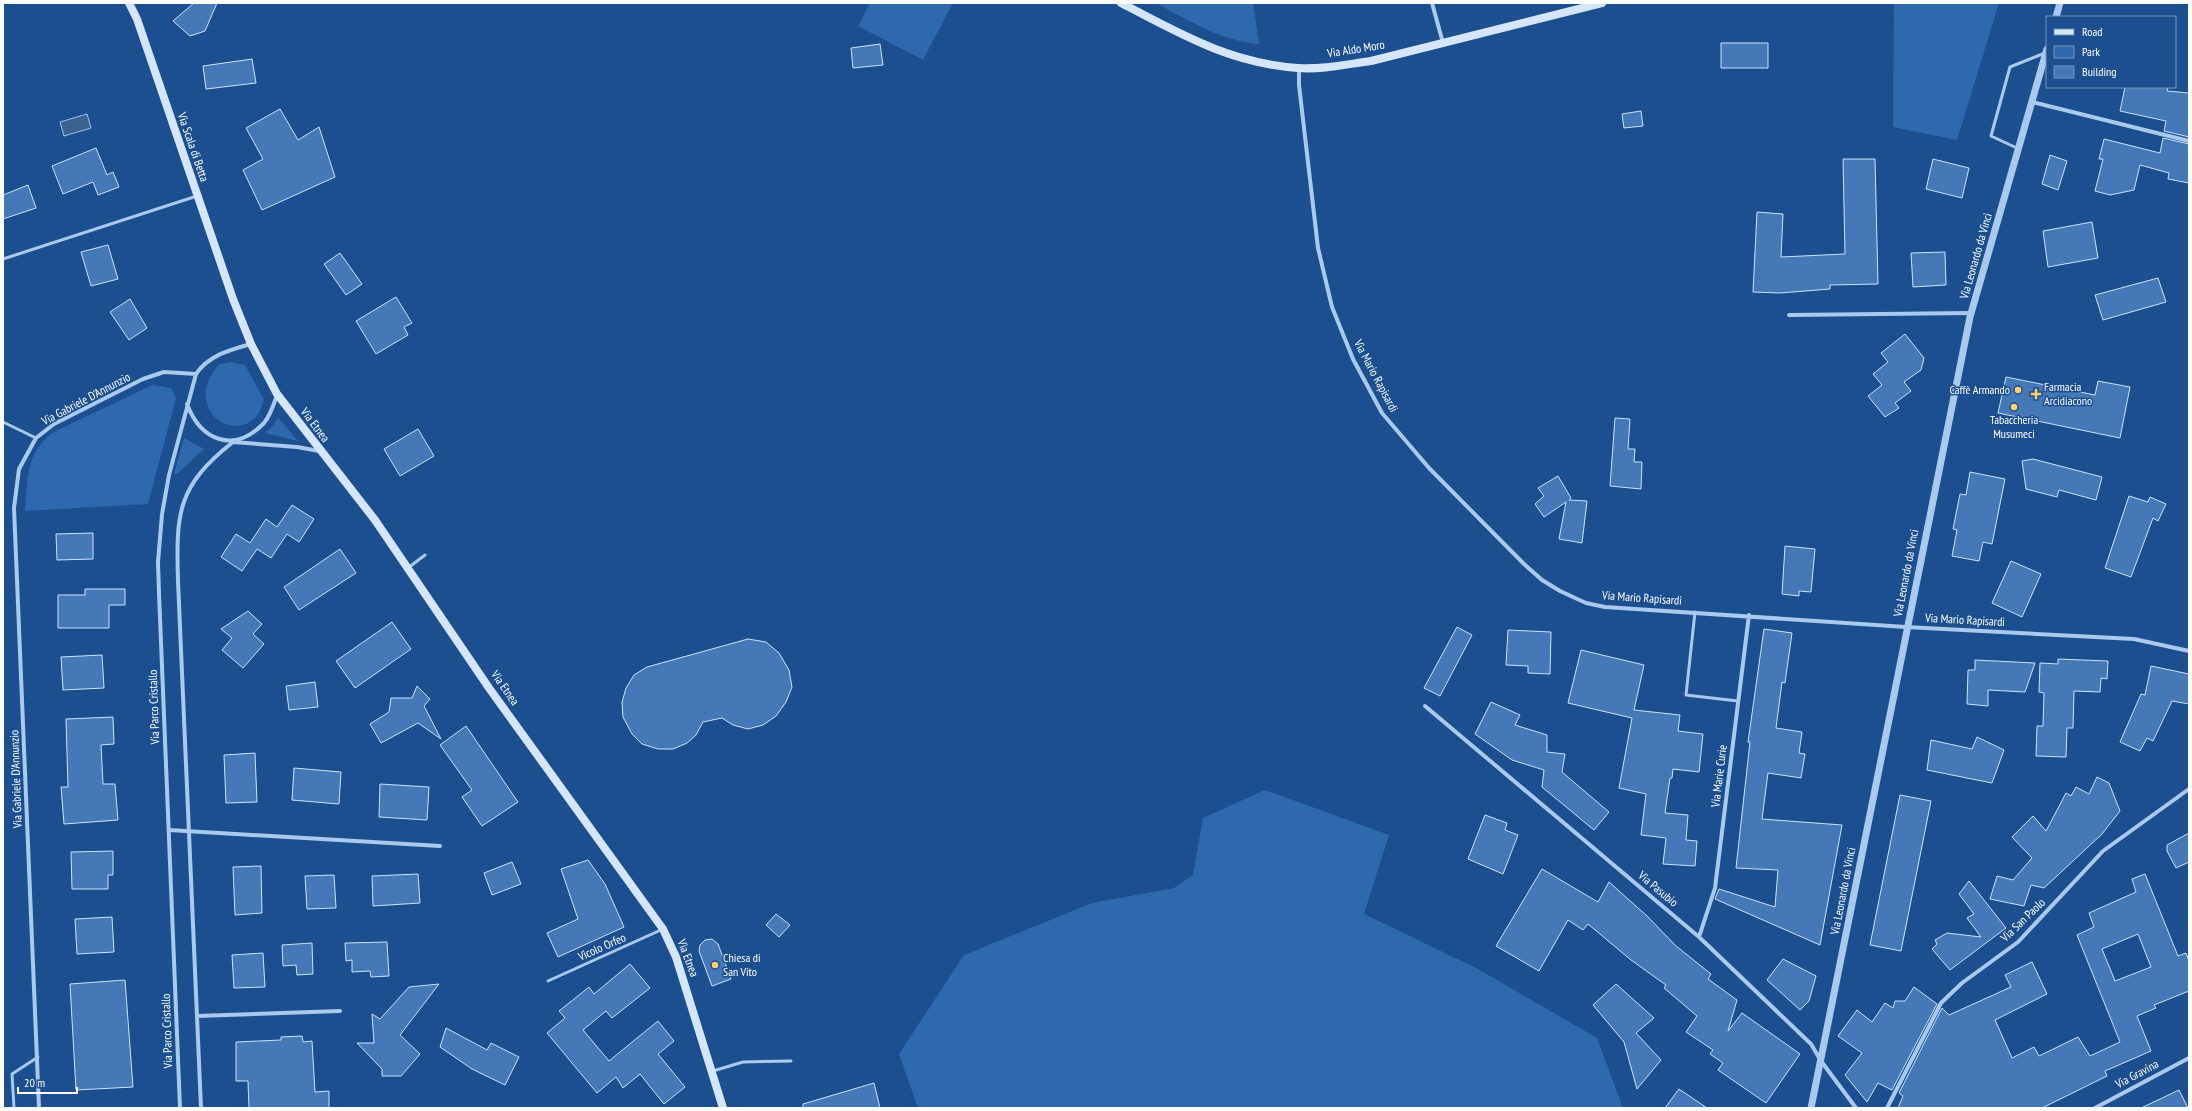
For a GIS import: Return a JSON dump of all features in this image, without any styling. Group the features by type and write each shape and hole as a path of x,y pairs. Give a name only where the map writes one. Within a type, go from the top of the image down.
{"main road":[{"name":"Via Scala di Betta","path":"129,3 137,19 233,299"},
{"name":"Via Aldo Moro","path":"1121,3 1181,34 1217,50 1249,61 1299,68 1339,66 1371,61 1602,3"},
{"name":"Via Etnea","path":"233,299 251,344 277,394 375,520 489,688 663,929 676,958 713,1072 723,1108"}],"street":[{"path":"1432,3 1443,43"},
{"path":"2056,16 2060,3"},
{"name":"Via Leonardo da Vinci","path":"1811,1108 1906,627 1971,314 2046,53"},
{"name":"Via Mario Rapisardi","path":"1299,68 1299,85 1318,248 1332,308 1353,359 1382,413 1429,468 1524,564 1542,580 1560,591 1586,603 1605,607 1906,627 2134,639 2189,650"},
{"path":"2032,102 2189,141"},
{"path":"1789,315 1971,314"},
{"name":"Via Parco Cristallo","path":"180,1108 158,562 162,514 169,475 196,374 201,366 212,358 228,350 251,344"},
{"name":"Via Gabriele D'Annunzio","path":"39,1108 14,508 19,469 36,438 54,424 144,379 164,372 196,374"},
{"path":"201,1108 178,553 181,510 186,493 199,472 233,442 250,434 264,423 277,394"},
{"path":"187,404 192,418 204,432 218,440 297,447 320,451"},
{"name":"Via Marie Curie","path":"1699,937 1715,888 1749,616"},
{"name":"Via Pasubio","path":"1425,706 1699,937 1811,1044 1821,1061 1856,1108"},
{"name":"Via San Paolo","path":"1887,1108 1941,1003 1962,983 2018,942 2103,851 2189,789"},
{"path":"169,830 440,846"},
{"path":"197,1016 340,1011"},
{"name":"Via Gravina","path":"2094,1108 2189,1058"}],"lane":[{"path":"2018,148 1991,136 2010,67 2046,50"},
{"path":"3,259 197,196"},
{"path":"3,422 36,438"},
{"path":"408,568 425,555"},
{"path":"1695,612 1686,695 1738,701"},
{"name":"Vicolo Orfeo","path":"548,981 663,929"},
{"path":"14,1108 12,1074 38,1057"},
{"path":"713,1072 743,1062 792,1061"}],"green space":[{"path":"870,3 953,3 923,60 858,26"},
{"path":"1156,3 1253,3 1259,44 1232,39 1206,29"},
{"path":"1894,3 1999,3 1957,140 1893,127"},
{"path":"230,362 245,365 264,400 256,417 248,423 240,426 232,426 217,419 207,404 206,391 210,378 219,364"},
{"path":"152,385 171,388 176,398 148,504 25,511 28,478 32,459 43,441 52,433"},
{"path":"278,417 298,441 265,433 273,426"},
{"path":"184,438 204,449 177,474 174,474"},
{"path":"1265,790 1389,835 1364,914 1478,969 1597,1038 1623,1108 918,1108 899,1054 964,955 1092,903 1174,888 1193,875 1203,818"}],"shaded area":[{"path":"87,114 91,128 64,136 60,122"}],"building":[{"path":"194,3 217,3 205,31 190,36 173,21"},
{"path":"1721,43 1768,43 1768,68 1721,68"},
{"path":"880,44 883,65 853,68 851,48"},
{"path":"252,59 256,83 206,89 203,66"},
{"path":"2125,88 2168,88 2167,91 2189,93 2189,137 2164,131 2166,121 2120,111"},
{"path":"280,109 298,140 319,127 335,177 262,210 243,170 263,159 246,128"},
{"path":"1641,111 1643,126 1624,128 1622,114"},
{"path":"2163,138 2189,144 2189,183 2168,179 2169,173 2140,165 2134,190 2110,195 2095,191 2103,159 2099,159 2104,139 2160,153"},
{"path":"96,148 107,175 113,172 119,187 98,195 93,182 63,194 52,166"},
{"path":"2050,155 2067,161 2058,190 2042,184"},
{"path":"1843,159 1875,159 1878,284 1830,285 1830,289 1780,293 1753,292 1757,212 1783,214 1781,257 1845,254"},
{"path":"1933,159 1969,168 1962,198 1926,189"},
{"path":"28,185 36,208 3,219 3,195"},
{"path":"2092,222 2098,258 2048,267 2043,231"},
{"path":"108,245 118,279 91,286 81,252"},
{"path":"1945,252 1946,285 1913,287 1911,253"},
{"path":"340,253 362,284 346,295 324,264"},
{"path":"2158,278 2166,302 2103,320 2095,295"},
{"path":"396,297 412,323 404,327 408,335 376,354 356,321"},
{"path":"130,299 147,328 129,340 110,312"},
{"path":"1905,334 1924,358 1921,370 1904,382 1911,391 1895,403 1899,408 1885,417 1868,396 1882,385 1873,374 1888,362 1881,353"},
{"path":"2006,377 2095,395 2098,381 2130,387 2120,438 1998,413"},
{"path":"1615,418 1630,419 1628,449 1635,449 1634,462 1642,462 1641,489 1610,486"},
{"path":"418,429 434,456 400,476 384,449"},
{"path":"2033,459 2102,477 2096,500 2059,490 2057,497 2026,489 2022,461"},
{"path":"1970,472 2005,479 1992,544 1983,542 1979,561 1952,556 1957,530 1953,529 1960,494 1966,495"},
{"path":"1558,476 1571,498 1569,500 1587,501 1582,543 1559,539 1566,502 1544,517 1535,504 1544,496 1538,488"},
{"path":"2129,496 2148,502 2150,497 2166,504 2158,521 2153,518 2131,577 2105,568"},
{"path":"292,505 314,519 299,542 287,534 271,558 257,549 242,571 221,557 236,534 250,543 266,519 277,527"},
{"path":"93,533 93,559 57,560 56,534"},
{"path":"1785,546 1815,549 1811,592 1799,591 1799,596 1782,594"},
{"path":"340,549 356,573 299,610 284,587"},
{"path":"2011,561 2041,574 2022,617 1992,603"},
{"path":"85,589 125,589 125,605 109,605 109,628 58,628 58,595 85,595"},
{"path":"248,611 262,624 253,634 264,644 243,668 222,650 232,638 221,629"},
{"path":"392,622 411,649 355,688 336,661"},
{"path":"1457,627 1472,635 1440,696 1424,688"},
{"path":"1764,629 1792,633 1785,683 1782,682 1776,728 1802,732 1799,753 1805,754 1801,778 1768,773 1762,819 1842,825 1820,945 1715,899 1719,889 1775,907 1778,870 1736,868 1750,742 1748,742"},
{"path":"1508,630 1551,632 1550,674 1528,673 1528,666 1506,665"},
{"path":"748,639 766,642 779,653 789,670 792,687 786,702 776,716 763,725 748,729 733,725 722,718 703,722 696,735 687,743 673,749 658,749 642,744 632,734 623,717 622,702 626,688 634,675 647,667"},
{"path":"1581,650 1644,665 1634,710 1680,715 1678,731 1703,734 1699,772 1673,769 1672,778 1670,778 1665,813 1688,815 1686,840 1697,841 1695,866 1663,864 1666,838 1641,835 1646,794 1619,788 1632,718 1568,703"},
{"path":"102,655 104,688 63,690 61,657"},
{"path":"2058,659 2108,661 2107,679 2101,678 2100,692 2074,691 2073,728 2067,728 2066,757 2036,756 2037,726 2043,726 2044,693 2039,692 2040,663 2058,664"},
{"path":"1975,660 2035,663 2025,692 1988,690 1988,706 1967,704 1968,670 1975,670"},
{"path":"2151,666 2189,674 2189,704 2172,701 2153,741 2147,738 2140,751 2120,742 2141,694 2145,695"},
{"path":"315,682 318,707 289,710 286,686"},
{"path":"417,686 430,699 424,706 441,739 418,723 381,743 370,724 389,712 391,698 412,698"},
{"path":"1491,702 1520,715 1515,725 1547,735 1547,752 1565,754 1562,772 1609,812 1594,830 1542,787 1544,770 1512,760 1475,734"},
{"path":"113,717 114,744 101,745 103,784 115,784 118,820 64,824 61,787 68,787 66,719"},
{"path":"466,726 518,802 482,826 462,797 472,790 440,745"},
{"path":"1977,737 2004,750 1992,783 1927,770 1931,740 1972,749"},
{"path":"255,753 257,802 226,803 224,755"},
{"path":"294,768 341,772 339,804 292,800"},
{"path":"2097,777 2109,783 2120,811 2102,834 2044,888 2031,885 2024,906 1990,899 1997,876 2013,880 2032,858 2012,837 2033,816 2046,831 2066,793 2071,796 2076,787 2089,794"},
{"path":"380,784 429,787 427,820 379,817"},
{"path":"1900,795 1931,801 1901,951 1870,945"},
{"path":"1485,815 1507,823 1505,830 1518,835 1503,874 1468,859"},
{"path":"2189,833 2189,862 2176,868 2167,851 2167,845"},
{"path":"113,851 113,875 108,875 108,889 72,889 71,852"},
{"path":"588,860 605,884 624,927 558,957 547,933 578,919 561,869"},
{"path":"512,862 521,884 492,895 484,873"},
{"path":"261,866 262,913 235,915 233,867"},
{"path":"1542,869 1598,902 1609,882 1647,916 1676,946 1711,974 1708,979 1737,1000 1728,1031 1742,1013 1800,1054 1766,1103 1718,1070 1723,1063 1710,1054 1713,1050 1686,1032 1697,1016 1664,988 1666,985 1631,960 1588,924 1583,930 1568,920 1539,971 1496,946"},
{"path":"418,874 420,903 373,906 372,876"},
{"path":"2145,874 2178,956 2186,953 2189,961 2189,991 2154,1005 2156,1008 2137,1016 2151,1051 2105,1071 2107,1076 2042,1108 1898,1108 1903,1096 1899,1093 1942,1008 1949,1015 2011,987 2005,975 2032,962 2047,994 1995,1020 2012,1058 2034,1047 2039,1056 2078,1037 2090,1056 2120,1042 2077,935 2094,927 2089,913 2136,892 2132,879","holes":["2138,934 2151,967 2115,981 2102,949"]},
{"path":"334,875 336,908 307,909 305,876"},
{"path":"1969,881 2006,928 1950,970 1932,949 1937,944 1935,940 1947,933 1981,937 1967,918 1974,914 1959,894"},
{"path":"776,914 790,925 779,937 766,925"},
{"path":"112,917 114,952 77,954 75,919"},
{"name":"Chiesa di San Vito","path":"712,939 718,944 731,979 712,986 699,951 700,945 705,940"},
{"path":"387,942 389,976 371,977 370,971 352,972 352,960 346,961 345,943"},
{"path":"312,943 313,974 297,975 296,965 283,966 282,945"},
{"path":"263,953 265,987 234,988 232,955"},
{"path":"1783,959 1816,976 1809,1001 1800,1010 1767,980"},
{"path":"630,964 650,988 612,1018 606,1011 583,1030 609,1061 658,1021 674,1041 658,1054 685,1087 664,1104 640,1074 623,1088 616,1077 597,1093 547,1033 565,1018 559,1011 589,987 594,994"},
{"path":"125,980 133,1087 76,1090 70,984"},
{"path":"439,984 400,1035 420,1054 401,1076 382,1076 382,1069 357,1043 374,1043 372,1014 380,1019 409,987"},
{"path":"1616,984 1654,1018 1636,1033 1661,1060 1637,1089 1624,1042 1593,1005"},
{"path":"1914,987 1937,1004 1892,1090 1878,1083 1867,1102 1845,1075 1862,1053 1838,1036 1857,1010 1872,1022 1885,1003 1893,1008 1895,1001 1905,1001"},
{"path":"446,1028 487,1050 491,1043 519,1057 505,1085 472,1069 440,1047"},
{"path":"302,1036 303,1042 312,1041 315,1092 329,1091 329,1108 249,1108 248,1081 236,1081 236,1042 281,1040 281,1037"},
{"path":"874,1083 880,1108 803,1108 803,1104"},
{"path":"1679,1089 1707,1108 1665,1108"},
{"path":"2179,1090 2188,1108 2141,1108"}],"place":[{"name":"Caffè Armando","path":"2018,390"},
{"name":"Farmacia Arcidiacono","path":"2036,394"},
{"name":"Tabaccheria Musumeci","path":"2014,407"},
{"name":"Chiesa di San Vito","path":"715,965"}]}
